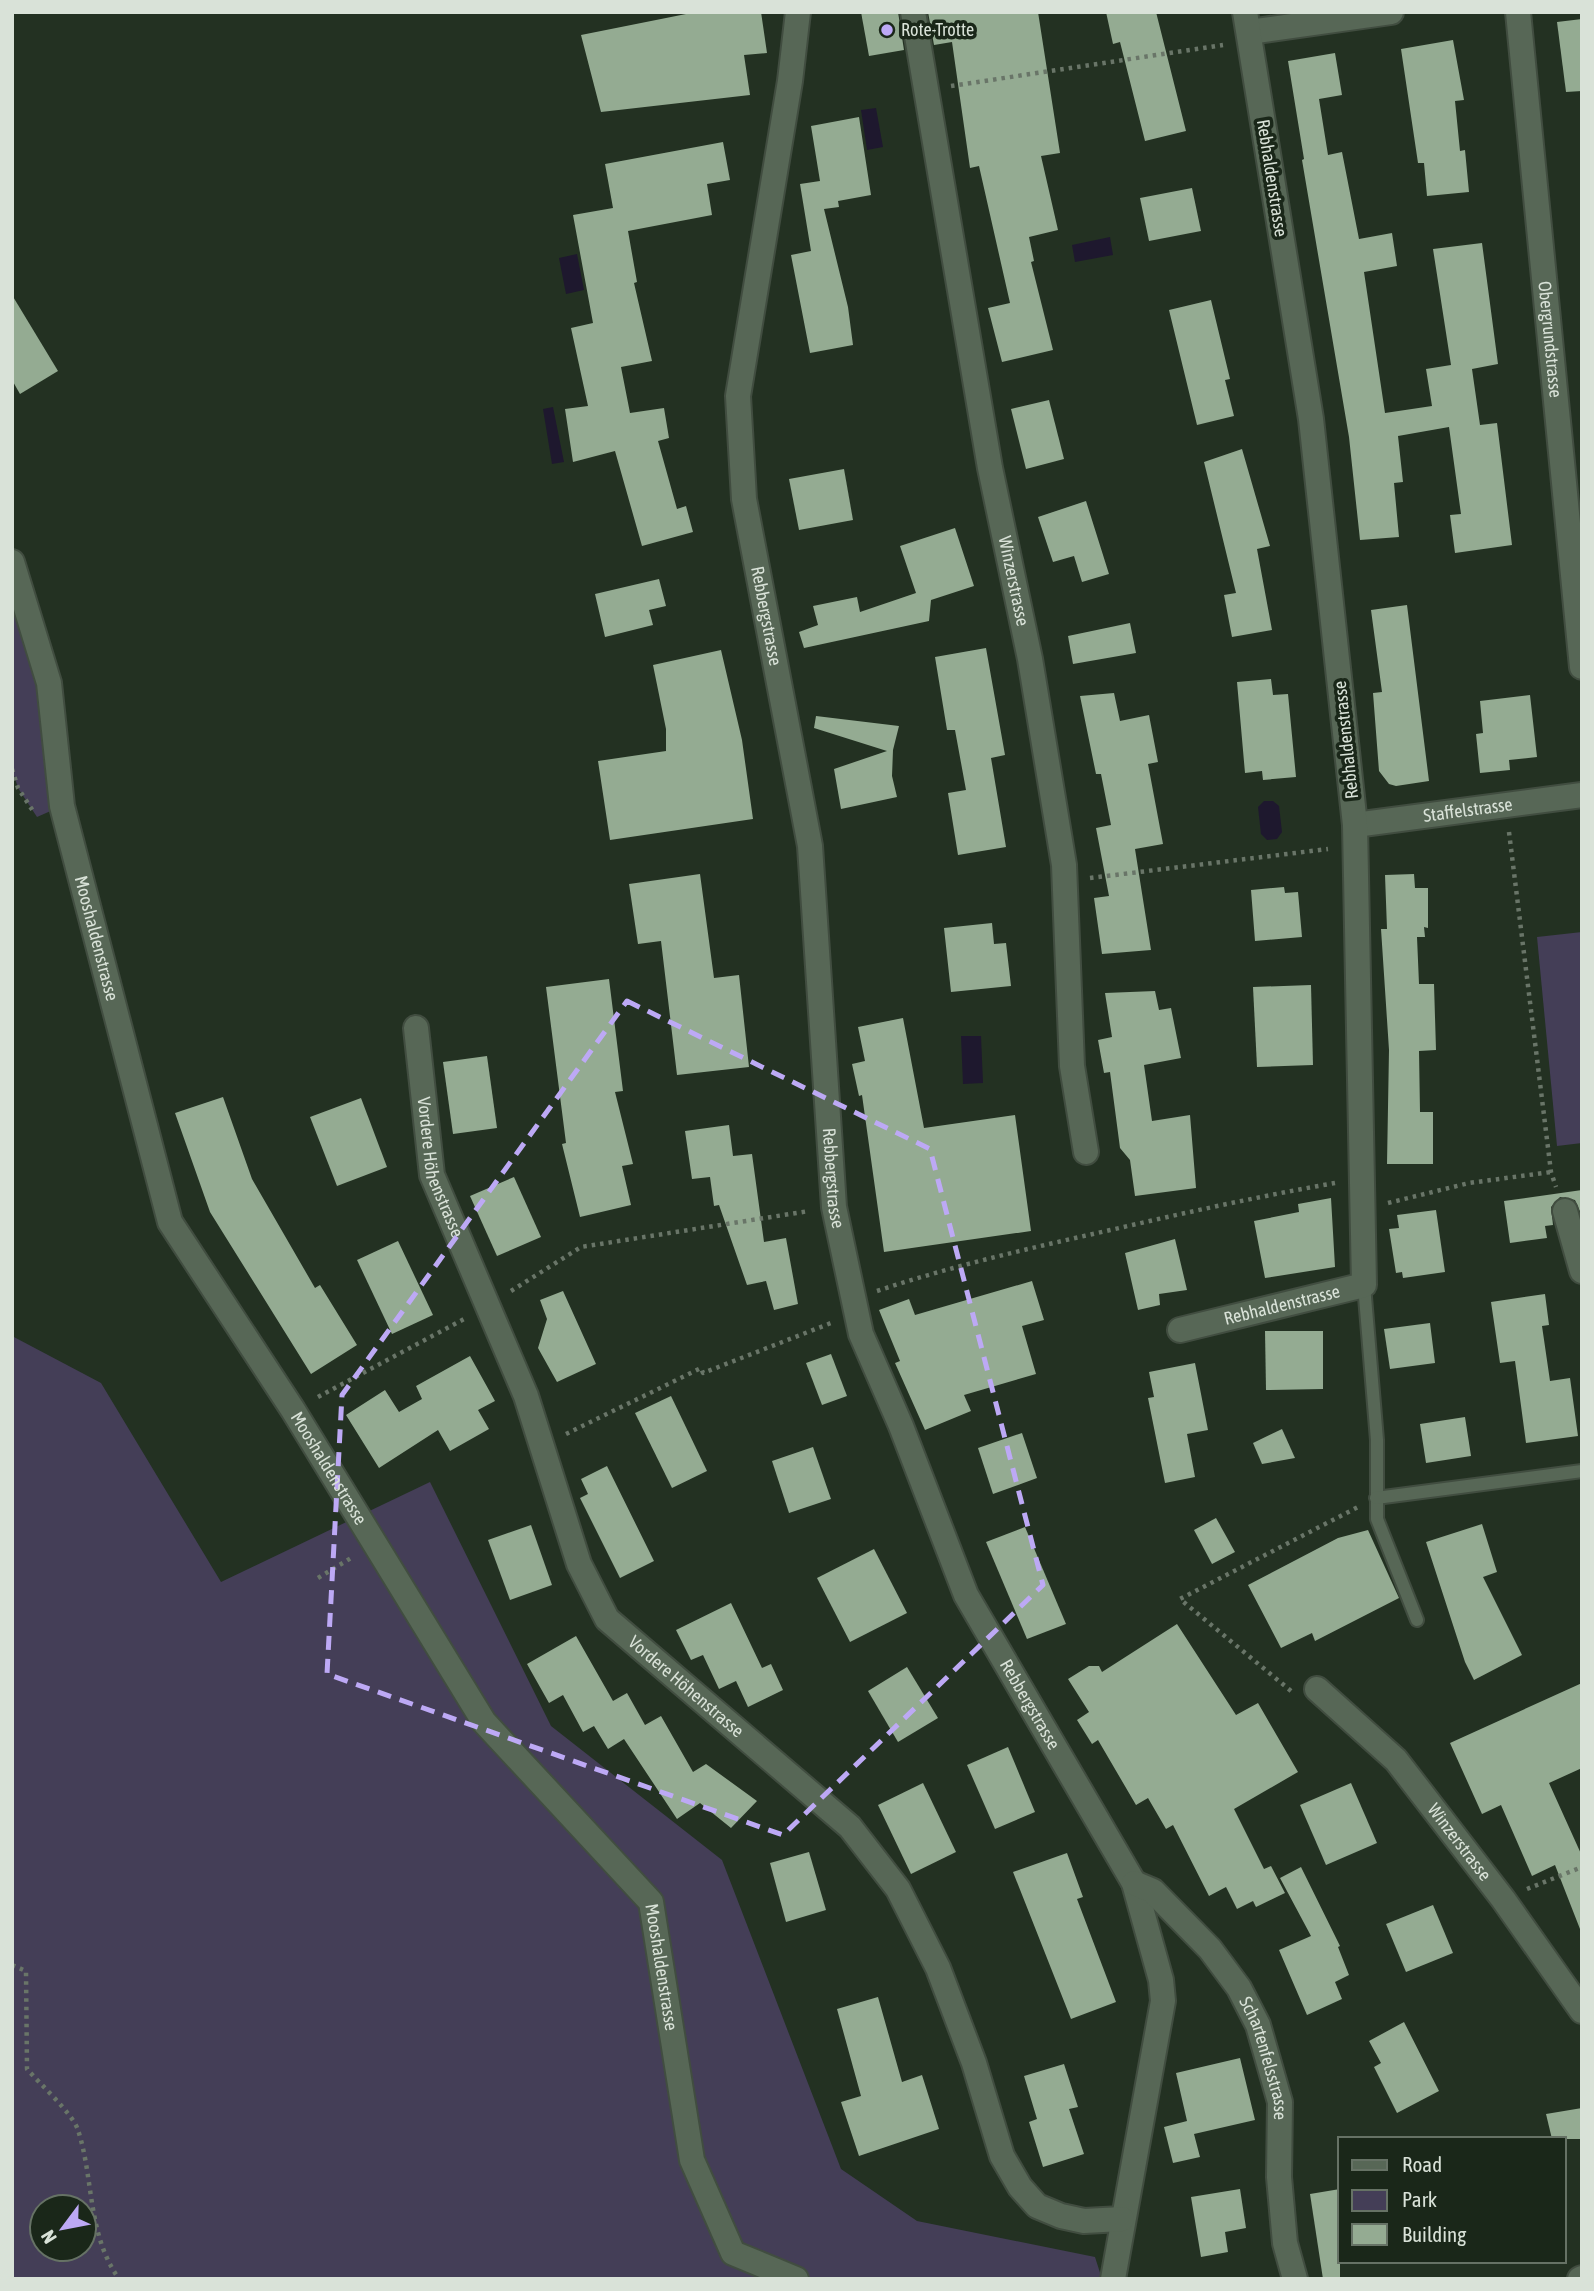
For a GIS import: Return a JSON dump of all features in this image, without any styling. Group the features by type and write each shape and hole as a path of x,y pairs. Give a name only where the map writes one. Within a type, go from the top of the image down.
{"street":[{"name":"Rebbergstrasse","path":"798,12 790,81 738,396 744,499 810,846 834,1208 856,1313 965,1595 1134,1883 1161,1980 1163,2001 1113,2279"},
{"name":"Winzerstrasse","path":"913,12 990,468 1030,659 1065,881 1072,1066 1086,1152"},
{"path":"1248,28 1391,12"},
{"name":"Obergrundstrasse","path":"1518,12 1582,667"},
{"name":"Rebhaldenstrasse","path":"1180,1330 1345,1287 1364,1285 1355,835 1311,418 1248,28"},
{"name":"Mooshaldenstrasse","path":"12,562 48,683 62,806 170,1222 293,1410 372,1544 484,1722 651,1902 692,2160 733,2253 796,2279"},
{"name":"Staffelstrasse","path":"1355,835 1582,795"},
{"name":"Vordere Höhenstrasse","path":"416,1028 432,1175 489,1305 544,1445 579,1564 607,1619 850,1827 898,1889 938,1968 974,2063 1002,2156 1020,2187 1037,2207 1084,2221 1122,2219"},
{"path":"1565,1211 1582,1271"},
{"name":"Winzerstrasse","path":"1317,1689 1396,1760 1503,1899 1582,2011"},
{"name":"Schartenfelsstrasse","path":"1134,1883 1153,1891 1210,1949 1240,1988 1258,2025 1280,2102 1284,2243 1294,2279"}],"lane":[{"path":"1364,1285 1377,1440 1377,1518 1417,1620"},
{"path":"1376,1498 1582,1471"}],"path":[{"path":"926,90 1248,28"},
{"path":"1506,807 1550,1172 1565,1211"},
{"path":"1065,881 1355,835"},
{"path":"1364,1209 1469,1183 1550,1172"},
{"path":"874,1293 921,1276 1073,1238 1254,1197 1337,1182"},
{"path":"293,1410 489,1305 581,1247 834,1208"},
{"path":"544,1445 701,1368 704,1373 856,1313"},
{"path":"1317,1689 1297,1696 1180,1599 1376,1498"},
{"path":"318,1578 372,1544"},
{"path":"1503,1899 1582,1867"},
{"path":"12,1965 26,1971 27,2069 78,2128 88,2193 103,2250 119,2279"}],"highlighted area":[{"path":"627,1001 930,1149 1043,1585 783,1835 327,1674 342,1395"}],"green space":[{"path":"12,562 62,806 37,817 18,788 12,769"},
{"path":"1582,932 1582,1143 1557,1146 1537,937"},
{"path":"12,1336 101,1383 221,1582 430,1482 551,1726 722,1860 841,2169 917,2221 1095,2257 1102,2279 12,2279"}],"shaded area":[{"path":"876,108 883,147 867,150 861,110"},
{"path":"1110,237 1113,255 1075,262 1072,245"},
{"path":"577,254 584,290 566,294 559,258"},
{"path":"553,407 564,462 552,464 543,409"},
{"path":"1264,801 1273,801 1279,806 1282,832 1277,839 1267,840 1261,834 1258,807"},
{"path":"961,1036 981,1036 983,1083 963,1084"}],"building":[{"path":"696,12 761,12 767,53 744,55 750,95 601,112 581,35"},
{"name":"Rote-Trotte","path":"861,12 898,12 904,50 869,56"},
{"path":"928,12 1038,12 1060,153 1041,156 1058,230 1029,237 1034,261 1031,262 1053,350 1002,362 988,308 1010,303 979,166 970,168 952,42 934,45"},
{"path":"1106,12 1156,12 1186,131 1145,141 1120,42 1113,44"},
{"path":"1582,19 1582,91 1566,92 1557,22"},
{"path":"1453,40 1464,100 1455,101 1460,151 1465,150 1469,192 1427,196 1424,163 1418,163 1401,49"},
{"path":"1335,53 1342,95 1319,99 1328,155 1342,152 1359,239 1392,233 1397,266 1364,272 1385,413 1432,406 1426,369 1451,365 1433,249 1482,243 1498,364 1472,369 1480,425 1497,423 1512,545 1455,553 1450,515 1461,514 1449,427 1398,436 1403,482 1394,483 1399,537 1360,540 1349,437 1288,61"},
{"path":"859,117 871,195 838,201 839,207 824,209 848,307 853,345 810,353 791,255 811,251 800,184 820,181 811,126"},
{"path":"723,142 730,180 707,184 712,215 628,231 637,282 634,283 652,361 621,367 630,413 664,408 669,438 658,441 677,509 686,506 693,532 642,546 615,451 573,462 565,409 588,406 571,328 593,323 573,215 613,208 605,164"},
{"path":"1192,188 1201,231 1149,241 1140,198"},
{"path":"12,295 58,371 20,394 12,380"},
{"path":"1211,300 1230,379 1225,380 1234,416 1197,425 1169,310"},
{"path":"1049,400 1064,459 1026,469 1011,409"},
{"path":"1242,449 1270,546 1257,549 1272,630 1232,637 1224,595 1236,593 1204,462"},
{"path":"844,469 853,520 799,530 789,479"},
{"path":"1086,501 1109,574 1082,582 1074,556 1053,562 1038,517"},
{"path":"955,528 974,586 931,600 929,621 804,648 799,632 818,625 813,606 857,597 860,612 916,593 900,546"},
{"path":"659,579 666,606 649,610 653,625 605,637 595,594"},
{"path":"1407,605 1429,781 1396,786 1389,784 1379,771 1373,693 1382,692 1371,610"},
{"path":"1130,623 1136,653 1073,664 1068,636"},
{"path":"986,648 1005,755 991,758 1006,847 958,855 948,793 966,790 955,730 947,730 935,657"},
{"path":"721,650 742,740 753,819 610,840 598,761 666,751 666,729 653,665"},
{"path":"1271,679 1273,695 1288,694 1296,777 1263,780 1262,771 1245,773 1237,682"},
{"path":"1114,693 1120,721 1149,715 1158,762 1148,764 1163,844 1135,849 1151,950 1102,954 1094,898 1109,896 1096,828 1111,825 1101,774 1096,774 1080,696"},
{"path":"1530,695 1537,757 1509,760 1510,770 1480,773 1476,734 1483,733 1480,701"},
{"path":"816,716 899,726 893,750 892,776 897,797 841,809 834,769 887,751 814,728"},
{"path":"700,874 714,978 739,975 749,1067 677,1075 661,941 638,944 629,884"},
{"path":"1414,874 1415,888 1428,888 1428,928 1424,927 1425,937 1417,937 1419,984 1434,984 1436,1050 1419,1051 1420,1112 1433,1112 1433,1164 1387,1164 1389,1050 1381,929 1387,929 1385,875"},
{"path":"1284,887 1285,893 1298,892 1302,937 1255,941 1251,890"},
{"path":"992,923 994,944 1006,943 1011,986 951,992 944,928"},
{"path":"609,979 623,1091 615,1092 633,1164 622,1166 631,1205 580,1217 562,1144 566,1143 546,987"},
{"path":"1311,985 1313,1065 1257,1067 1253,987"},
{"path":"1155,991 1159,1010 1171,1008 1181,1058 1144,1065 1152,1121 1190,1115 1196,1188 1135,1196 1130,1160 1120,1148 1110,1072 1104,1073 1098,1040 1112,1037 1105,993"},
{"path":"903,1018 924,1128 1015,1115 1031,1231 884,1252 862,1095 859,1096 852,1064 865,1061 858,1027"},
{"path":"487,1056 497,1128 453,1134 443,1062"},
{"path":"223,1097 252,1179 315,1288 320,1285 357,1345 311,1374 210,1212 175,1113"},
{"path":"361,1098 387,1167 337,1186 310,1117"},
{"path":"729,1125 733,1156 752,1154 764,1242 786,1238 798,1304 774,1310 766,1281 747,1285 719,1205 714,1206 710,1177 692,1179 685,1131"},
{"path":"514,1177 541,1237 497,1256 470,1196"},
{"path":"1582,1190 1582,1216 1575,1200 1560,1197 1551,1207 1553,1225 1545,1226 1547,1238 1510,1243 1504,1201"},
{"path":"1331,1198 1335,1267 1265,1278 1254,1221 1299,1212 1298,1204"},
{"path":"1436,1210 1445,1272 1403,1278 1402,1272 1396,1273 1389,1229 1399,1228 1397,1215"},
{"path":"1175,1239 1187,1290 1159,1294 1160,1305 1138,1310 1125,1253"},
{"path":"398,1241 433,1315 392,1334 357,1260"},
{"path":"1032,1281 1044,1320 1022,1326 1036,1374 964,1395 971,1411 925,1430 895,1363 900,1361 879,1310 909,1299 915,1315"},
{"path":"563,1291 596,1364 557,1382 538,1348 547,1319 540,1300"},
{"path":"1545,1294 1549,1325 1542,1326 1550,1381 1570,1378 1578,1436 1526,1443 1515,1361 1500,1363 1491,1302"},
{"path":"1430,1323 1435,1363 1390,1369 1384,1329"},
{"path":"1265,1331 1323,1331 1323,1389 1266,1390"},
{"path":"831,1354 847,1396 822,1405 806,1363"},
{"path":"470,1356 495,1401 478,1410 489,1429 450,1451 438,1430 379,1468 346,1415 385,1390 399,1412 422,1399 416,1386"},
{"path":"1195,1363 1208,1430 1187,1434 1195,1477 1165,1483 1148,1398 1154,1397 1149,1372"},
{"path":"671,1396 707,1471 672,1488 635,1413"},
{"path":"1465,1417 1471,1456 1426,1463 1420,1424"},
{"path":"1282,1429 1295,1458 1262,1464 1253,1443"},
{"path":"1022,1433 1037,1478 993,1494 978,1448"},
{"path":"813,1447 831,1499 789,1513 772,1461"},
{"path":"607,1466 654,1561 620,1578 580,1498 588,1494 581,1479"},
{"path":"1216,1518 1235,1552 1212,1564 1194,1530"},
{"path":"1482,1524 1497,1572 1483,1577 1522,1655 1474,1680 1465,1662 1426,1542"},
{"path":"531,1525 552,1585 510,1600 488,1540"},
{"path":"1025,1527 1066,1624 1027,1639 986,1542"},
{"path":"1368,1530 1399,1598 1315,1641 1312,1633 1281,1648 1248,1585 1338,1538"},
{"path":"874,1549 907,1613 850,1642 817,1578"},
{"path":"731,1603 762,1668 771,1664 783,1690 748,1707 736,1681 719,1689 703,1655 691,1660 676,1630"},
{"path":"1177,1624 1236,1715 1258,1703 1298,1772 1234,1809 1264,1869 1271,1866 1285,1893 1256,1907 1253,1901 1237,1909 1226,1887 1209,1896 1173,1825 1166,1829 1148,1798 1136,1805 1098,1740 1092,1744 1077,1720 1089,1712 1068,1679 1089,1666 1099,1666 1102,1672"},
{"path":"576,1636 613,1701 627,1693 645,1725 661,1716 693,1772 706,1764 757,1801 731,1828 700,1803 677,1819 624,1739 608,1749 594,1726 583,1732 563,1695 549,1703 527,1664"},
{"path":"907,1667 938,1718 898,1742 868,1691"},
{"path":"1582,1683 1582,1768 1549,1783 1582,1856 1580,1929 1555,1865 1532,1876 1501,1805 1482,1814 1450,1743"},
{"path":"1008,1747 1035,1812 995,1829 967,1765"},
{"path":"923,1783 956,1852 911,1874 878,1805"},
{"path":"1351,1783 1377,1843 1326,1865 1300,1805"},
{"path":"809,1852 826,1910 786,1922 770,1863"},
{"path":"1067,1853 1083,1897 1077,1899 1116,2002 1071,2019 1013,1872"},
{"path":"1301,1867 1340,1946 1338,1947 1349,1975 1335,1982 1342,1999 1307,2015 1279,1950 1311,1936 1280,1878"},
{"path":"1433,1905 1453,1953 1406,1972 1386,1924"},
{"path":"878,1997 902,2082 922,2075 939,2129 859,2156 841,2102 861,2096 837,2009"},
{"path":"1404,2022 1439,2091 1397,2113 1374,2067 1381,2063 1369,2041"},
{"path":"1240,2058 1255,2120 1194,2134 1200,2157 1173,2163 1164,2127 1187,2121 1176,2073"},
{"path":"1064,2064 1078,2107 1069,2109 1084,2154 1043,2167 1029,2122 1037,2119 1024,2076"},
{"path":"1582,2108 1582,2139 1552,2137 1546,2114"},
{"path":"1240,2189 1246,2228 1225,2232 1228,2252 1201,2257 1191,2197"},
{"path":"1338,2189 1340,2279 1323,2279 1310,2194"}],"place":[{"name":"Rote-Trotte","path":"887,30"}]}
